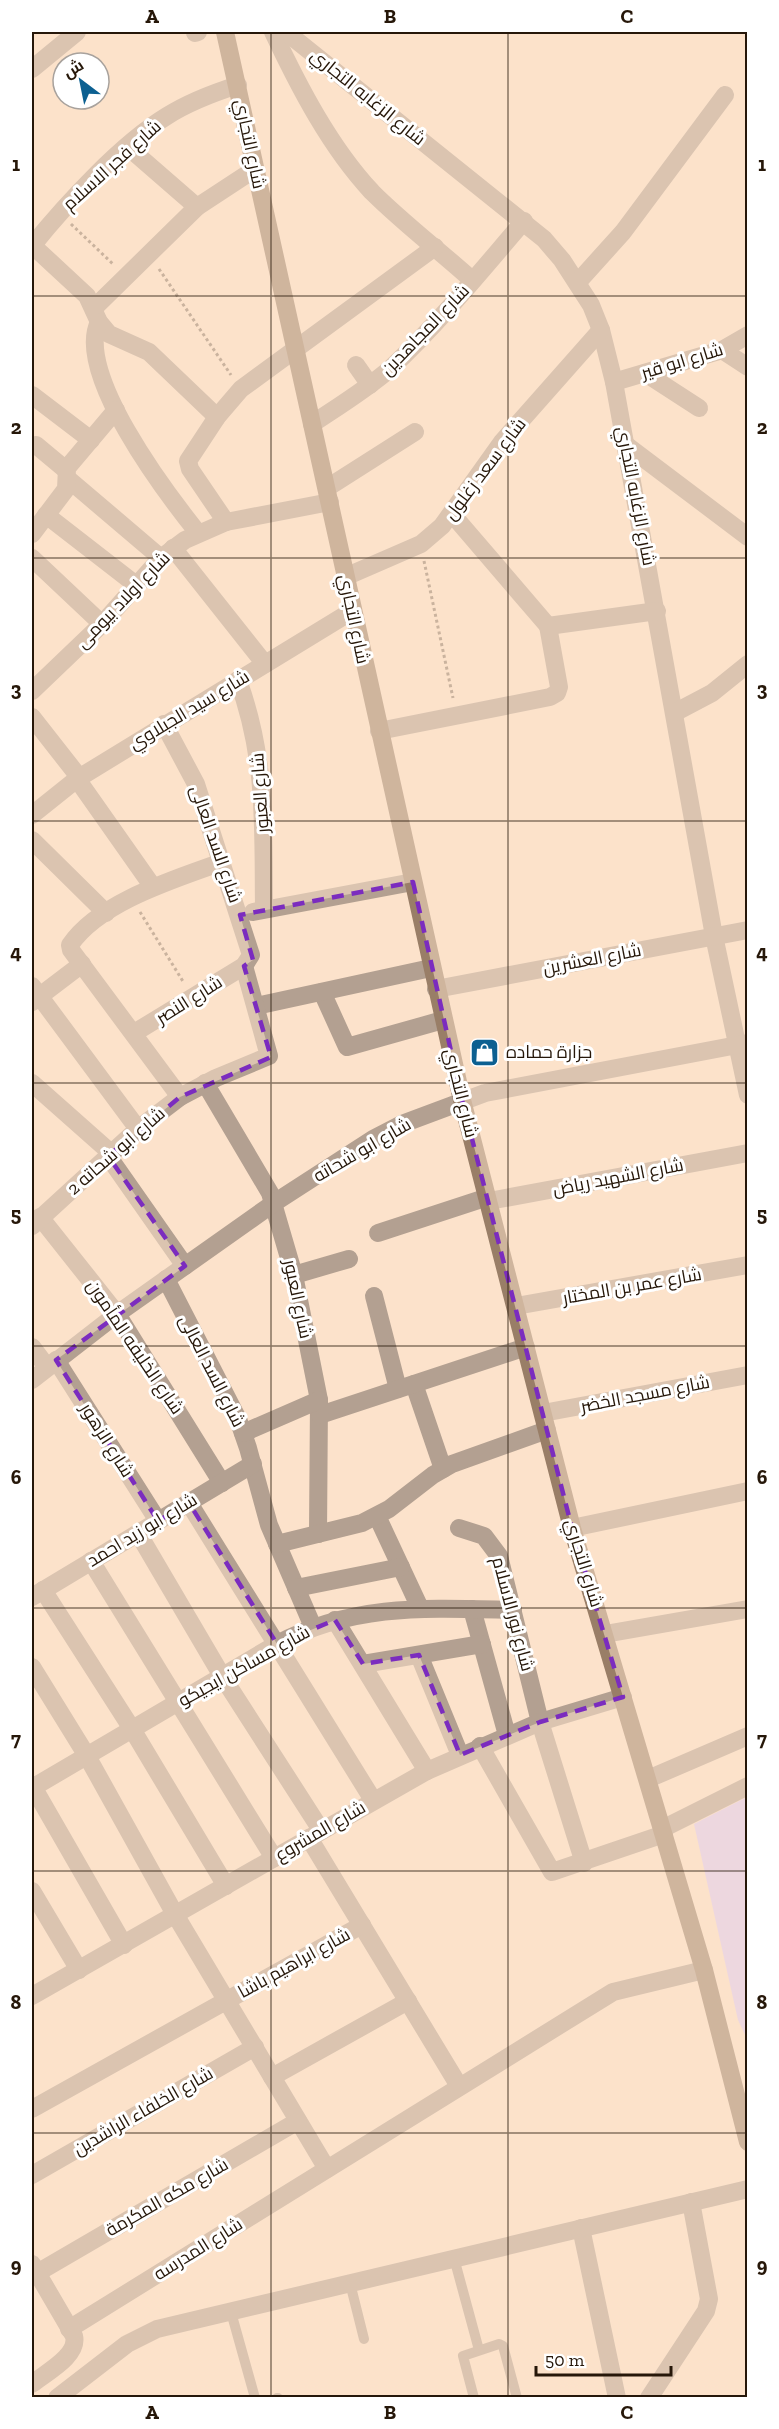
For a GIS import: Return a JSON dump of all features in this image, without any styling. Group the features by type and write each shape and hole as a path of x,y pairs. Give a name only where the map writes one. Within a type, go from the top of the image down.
{"street":[{"path":"32,69 77,32"},
{"name":"شارع التجاري","path":"225,32 462,1100 572,1528 704,1970 747,2142"},
{"path":"273,32 312,106 355,172 374,193 472,280"},
{"name":"شارع الزغابه التجاري","path":"286,32 524,221 556,253 578,282 601,330 614,382 676,712 714,936 742,1044 747,1095"},
{"name":"شارع فجر الاسلام","path":"32,245 59,213 128,147 166,116 238,85"},
{"path":"578,282 623,232 725,95"},
{"path":"128,147 197,207"},
{"path":"198,533 153,474 116,410 94,350 97,315 125,276 197,207 255,169"},
{"name":"شارع المجاهدين","path":"312,424 370,385 436,322 524,221"},
{"path":"32,245 87,296 109,334 149,352 217,417"},
{"path":"226,522 189,465 190,455 217,417 240,389 435,247"},
{"name":"شارع سعد زغلول","path":"345,577 421,544 452,514 502,442 601,330"},
{"name":"شارع ابو قير","path":"614,382 722,350 747,335"},
{"path":"722,350 747,366"},
{"path":"356,365 370,385"},
{"path":"645,373 699,408"},
{"path":"32,395 91,440"},
{"path":"116,410 66,474 66,489 37,521 135,585"},
{"path":"328,495 415,432"},
{"path":"36,445 66,474 167,553 265,664"},
{"path":"626,445 747,537"},
{"name":"شارع اولاد بيومى","path":"32,691 102,624 135,585 167,553 198,533 226,522 328,495"},
{"path":"379,731 550,698 557,693 559,687 548,626 452,514"},
{"path":"32,558 102,624"},
{"name":"شارع سيد الجبلاوي","path":"32,815 78,778 352,611"},
{"path":"548,626 657,611"},
{"path":"676,712 712,693 746,669"},
{"name":"شارع العبور","path":"238,680 253,726 261,764 264,909"},
{"path":"32,717 78,778 153,887"},
{"name":"شارع السد العالى","path":"164,724 196,784 240,915 251,955 244,966"},
{"path":"32,840 106,913"},
{"path":"180,1098 71,950 71,942 106,913 131,897 222,862"},
{"path":"240,915 413,882"},
{"name":"شارع العشرين","path":"436,989 747,930"},
{"path":"82,964 34,995 138,1129"},
{"path":"244,966 256,1006 431,968"},
{"name":"شارع النصر","path":"134,1033 244,966"},
{"path":"322,992 347,1047 443,1020"},
{"name":"شارع ابو شحاته 2","path":"36,1222 138,1129 180,1098 205,1083 268,1056 256,1006"},
{"name":"شارع ابو شحاته","path":"32,1380 166,1279 274,1203 373,1139 462,1100 742,1044"},
{"path":"32,1083 110,1154 185,1266"},
{"name":"شارع العبور","path":"205,1083 274,1203 294,1275 319,1408 318,1534"},
{"name":"شارع الشهيد رياض","path":"378,1233 488,1199 747,1153"},
{"name":"شارع الخليفه المأمون","path":"36,1222 117,1314 222,1482"},
{"path":"294,1275 349,1259"},
{"name":"شارع عمر بن المختار","path":"516,1306 747,1265"},
{"name":"شارع السد العالى","path":"166,1279 243,1432 253,1464"},
{"path":"374,1296 406,1386 443,1469"},
{"name":"شارع الزهور","path":"32,1347 51,1364 158,1521"},
{"path":"243,1432 319,1408 406,1386 526,1347"},
{"name":"شارع مسجد الخضر","path":"277,1544 377,1516 443,1469 545,1422 747,1375"},
{"path":"253,1464 262,1505 313,1627"},
{"name":"شارع ابو زيد احمد","path":"37,1593 253,1464"},
{"path":"572,1528 747,1491"},
{"path":"189,1503 373,1800"},
{"path":"377,1516 420,1608"},
{"name":"شارع نور الاسلام","path":"459,1528 484,1536 496,1548 502,1563 540,1722 584,1863"},
{"path":"138,1533 315,1834 362,1925 459,2086"},
{"path":"91,1561 274,1858"},
{"path":"296,1588 401,1567"},
{"path":"37,1593 132,1729 226,1886"},
{"name":"شارع مساكن ايجيكو","path":"32,1787 277,1644 313,1627 363,1613 420,1608 513,1610"},
{"path":"472,1609 507,1735"},
{"path":"605,1634 747,1610"},
{"path":"335,1620 427,1771"},
{"path":"363,1664 482,1644"},
{"path":"419,1655 460,1755"},
{"path":"32,1667 87,1756 176,1916 327,2169"},
{"name":"شارع المشروع","path":"32,1996 427,1771 480,1746 540,1722 623,1697"},
{"path":"648,1779 747,1736"},
{"path":"480,1746 548,1869 556,1873 663,1832 747,1786"},
{"path":"32,1787 124,1945"},
{"path":"32,1891 79,1970"},
{"name":"شارع ابراهيم باشا","path":"32,2109 362,1925"},
{"name":"شارع المدرسه","path":"69,2329 613,1992 704,1970"},
{"path":"272,2077 408,2001"},
{"name":"شارع الخلفاء الراشدين","path":"32,2175 255,2047"},
{"name":"شارع مكه المكرمة","path":"36,2279 298,2121"},
{"path":"57,2397 127,2344 157,2329 747,2189"},
{"path":"649,2397 706,2311 709,2299 709,2286 691,2202"},
{"path":"580,2228 617,2397"},
{"path":"32,2384 74,2349 75,2341 36,2279"}],"lane":[{"path":"454,2258 479,2350"},
{"path":"350,2283 364,2339"},
{"path":"231,2312 255,2397"},
{"path":"474,2397 463,2356 502,2345 516,2397"}],"path":[{"path":"59,213 125,276"},
{"path":"148,254 240,389"},
{"path":"421,544 457,716"},
{"path":"131,897 193,998"}],"highlighted area":[{"path":"413,882 462,1100 572,1528 623,1697 540,1722 460,1755 419,1655 363,1664 335,1620 277,1644 189,1503 158,1521 56,1360 185,1266 108,1156 180,1097 271,1057 244,966 253,960 240,915"}],"shaded area":[{"path":"747,1797 747,2039 738,2020 694,1824"}],"place":[{"name":"جزارة حماده","path":"485,1052"}]}
